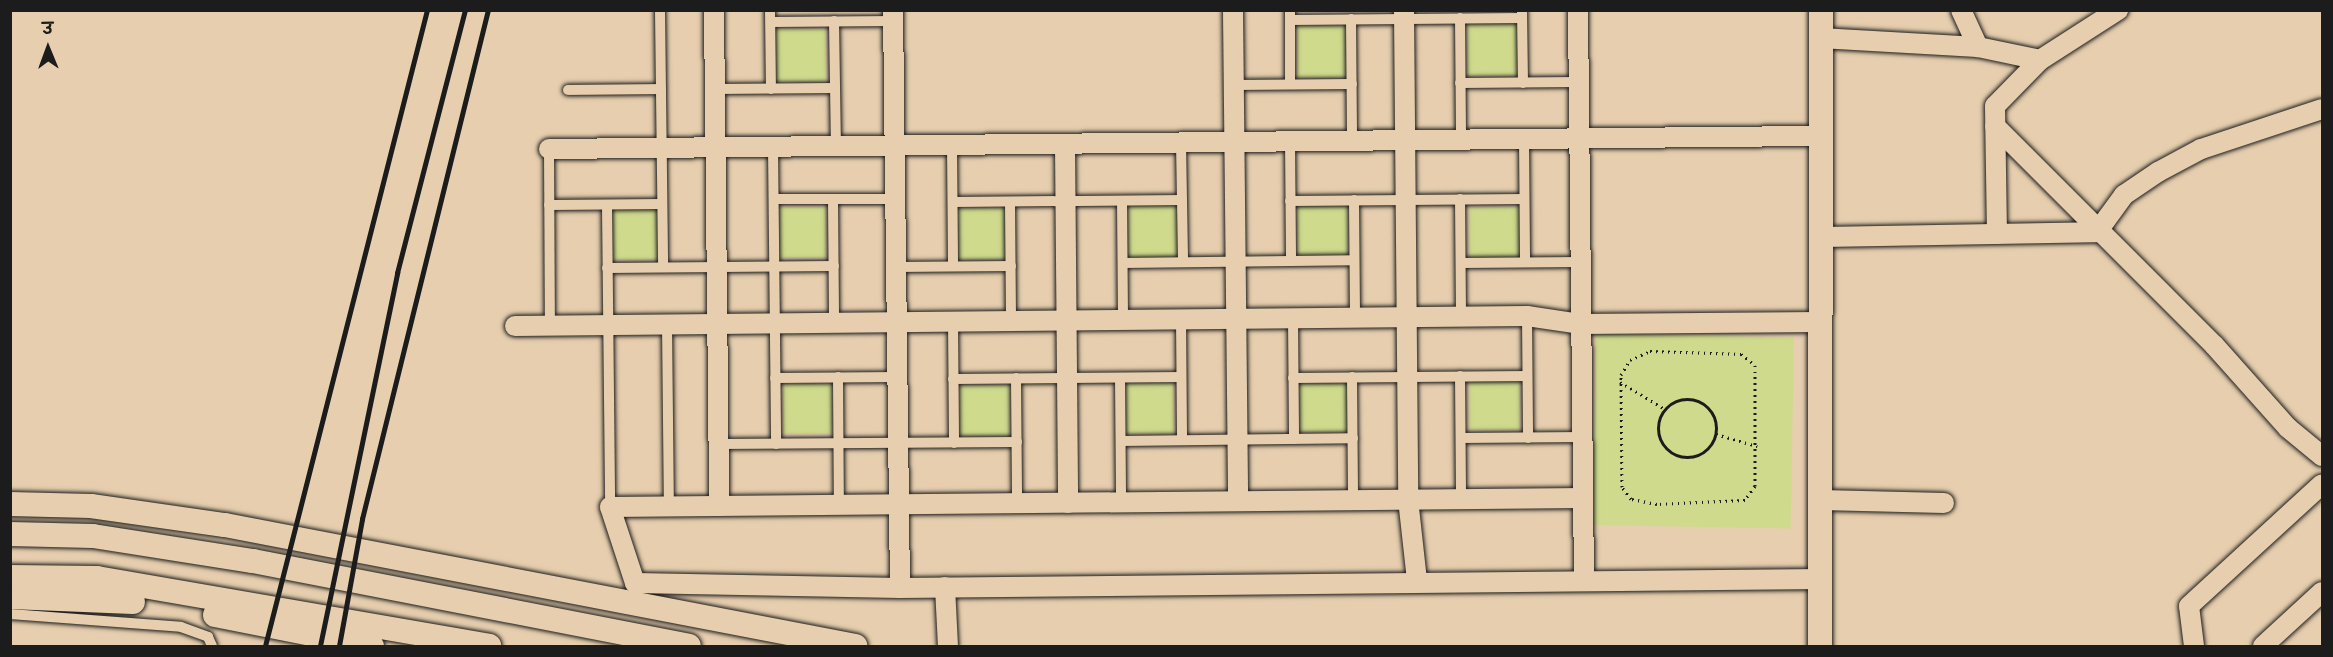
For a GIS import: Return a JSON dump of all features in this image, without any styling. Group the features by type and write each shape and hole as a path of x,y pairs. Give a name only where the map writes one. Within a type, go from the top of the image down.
{"street":[{"path":"714,10 719,506"},
{"path":"1233,10 1238,501"},
{"path":"1578,10 1584,581"},
{"path":"1820,646 1822,579 1819,237 1821,10"},
{"path":"1961,10 1978,47"},
{"path":"1997,234 1995,106 2040,60 2118,10"},
{"path":"1404,15 1408,499 1417,581"},
{"path":"893,16 900,588"},
{"path":"1820,38 1978,47 2040,60"},
{"path":"2097,232 2124,195 2158,172 2263,126 2322,109"},
{"path":"1995,126 2037,163 2097,232 2214,345 2288,428 2322,456"},
{"path":"549,149 1819,136"},
{"path":"1065,144 1068,503"},
{"path":"1819,237 2097,232"},
{"path":"515,326 1527,316 1581,324 1820,322"},
{"path":"2194,646 2189,606 2322,484"},
{"path":"1582,498 610,507 635,583 900,588 1417,581 1822,579"},
{"path":"1821,500 1944,503"},
{"path":"10,504 91,506 225,525 856,646"},
{"path":"10,534 93,536 253,561 689,646"},
{"path":"10,577 97,579 489,646"},
{"path":"945,587 948,646"},
{"path":"2263,646 2322,592"},
{"path":"10,597 103,597 372,646"}],"lane":[{"path":"660,10 663,267"},
{"path":"1290,84 1290,15 1351,19 1404,15 1460,18 1522,14 1522,82"},
{"path":"771,89 770,16 834,21 893,16"},
{"path":"1460,18 1461,140"},
{"path":"1351,19 1352,141"},
{"path":"834,21 836,146"},
{"path":"1460,83 1578,82"},
{"path":"1234,85 1352,84"},
{"path":"715,89 835,88"},
{"path":"568,90 661,89"},
{"path":"1524,139 1526,262"},
{"path":"1290,141 1292,261"},
{"path":"1181,143 1183,262"},
{"path":"952,145 953,266"},
{"path":"774,146 776,444"},
{"path":"549,149 550,326"},
{"path":"774,199 895,199"},
{"path":"833,199 834,323"},
{"path":"1460,199 1461,317"},
{"path":"1290,201 1524,199"},
{"path":"952,202 1182,200"},
{"path":"1354,200 1355,318"},
{"path":"1122,201 1123,320"},
{"path":"1010,202 1011,321"},
{"path":"549,205 662,204"},
{"path":"607,205 610,507"},
{"path":"1123,263 1354,260"},
{"path":"1461,263 1580,262"},
{"path":"607,268 834,266"},
{"path":"896,267 1011,266"},
{"path":"1527,316 1528,438"},
{"path":"1293,318 1294,439"},
{"path":"1181,319 1182,440"},
{"path":"952,322 954,443"},
{"path":"667,324 669,507"},
{"path":"1460,376 1461,499"},
{"path":"1293,378 1527,376"},
{"path":"838,377 839,505"},
{"path":"775,378 897,377"},
{"path":"953,379 1181,377"},
{"path":"1352,377 1353,500"},
{"path":"1016,378 1017,503"},
{"path":"1120,378 1121,502"},
{"path":"1461,438 1582,437"},
{"path":"1121,441 1353,438"},
{"path":"718,444 1017,442"},
{"path":"10,614 181,627 208,637 212,646"}],"path":[{"path":"1640,353 1741,354 1755,365 1759,378 1755,486 1745,500 1657,504 1631,499 1620,478 1620,382 1630,360 1640,353"},
{"path":"1620,382 1666,409"},
{"path":"1682,400 1700,402 1713,416 1716,434 1698,455 1678,456 1659,435 1666,409 1682,400"},
{"path":"1716,434 1757,446"}],"green space":[{"path":"1468,24 1518,24 1518,75 1468,75"},
{"path":"1297,26 1347,26 1347,77 1297,77"},
{"path":"776,30 825,30 825,81 776,81"},
{"path":"1128,206 1177,206 1177,257 1128,257"},
{"path":"1297,206 1347,206 1347,257 1297,257"},
{"path":"776,207 826,207 826,258 776,258"},
{"path":"1469,207 1519,207 1519,258 1469,258"},
{"path":"1006,208 1007,259 958,260 957,209"},
{"path":"609,209 658,209 658,260 609,260"},
{"path":"1596,334 1794,337 1791,528 1593,525"},
{"path":"1470,379 1520,379 1520,430 1470,430"},
{"path":"1299,381 1349,381 1349,432 1299,432"},
{"path":"783,383 832,383 832,434 783,434"},
{"path":"1125,383 1174,383 1174,434 1125,434"},
{"path":"960,385 1010,385 1010,436 960,436"}],"railway":[{"path":"265,646 427,10"},
{"path":"320,646 397,273 465,10"},
{"path":"339,646 362,519 488,10"}]}
